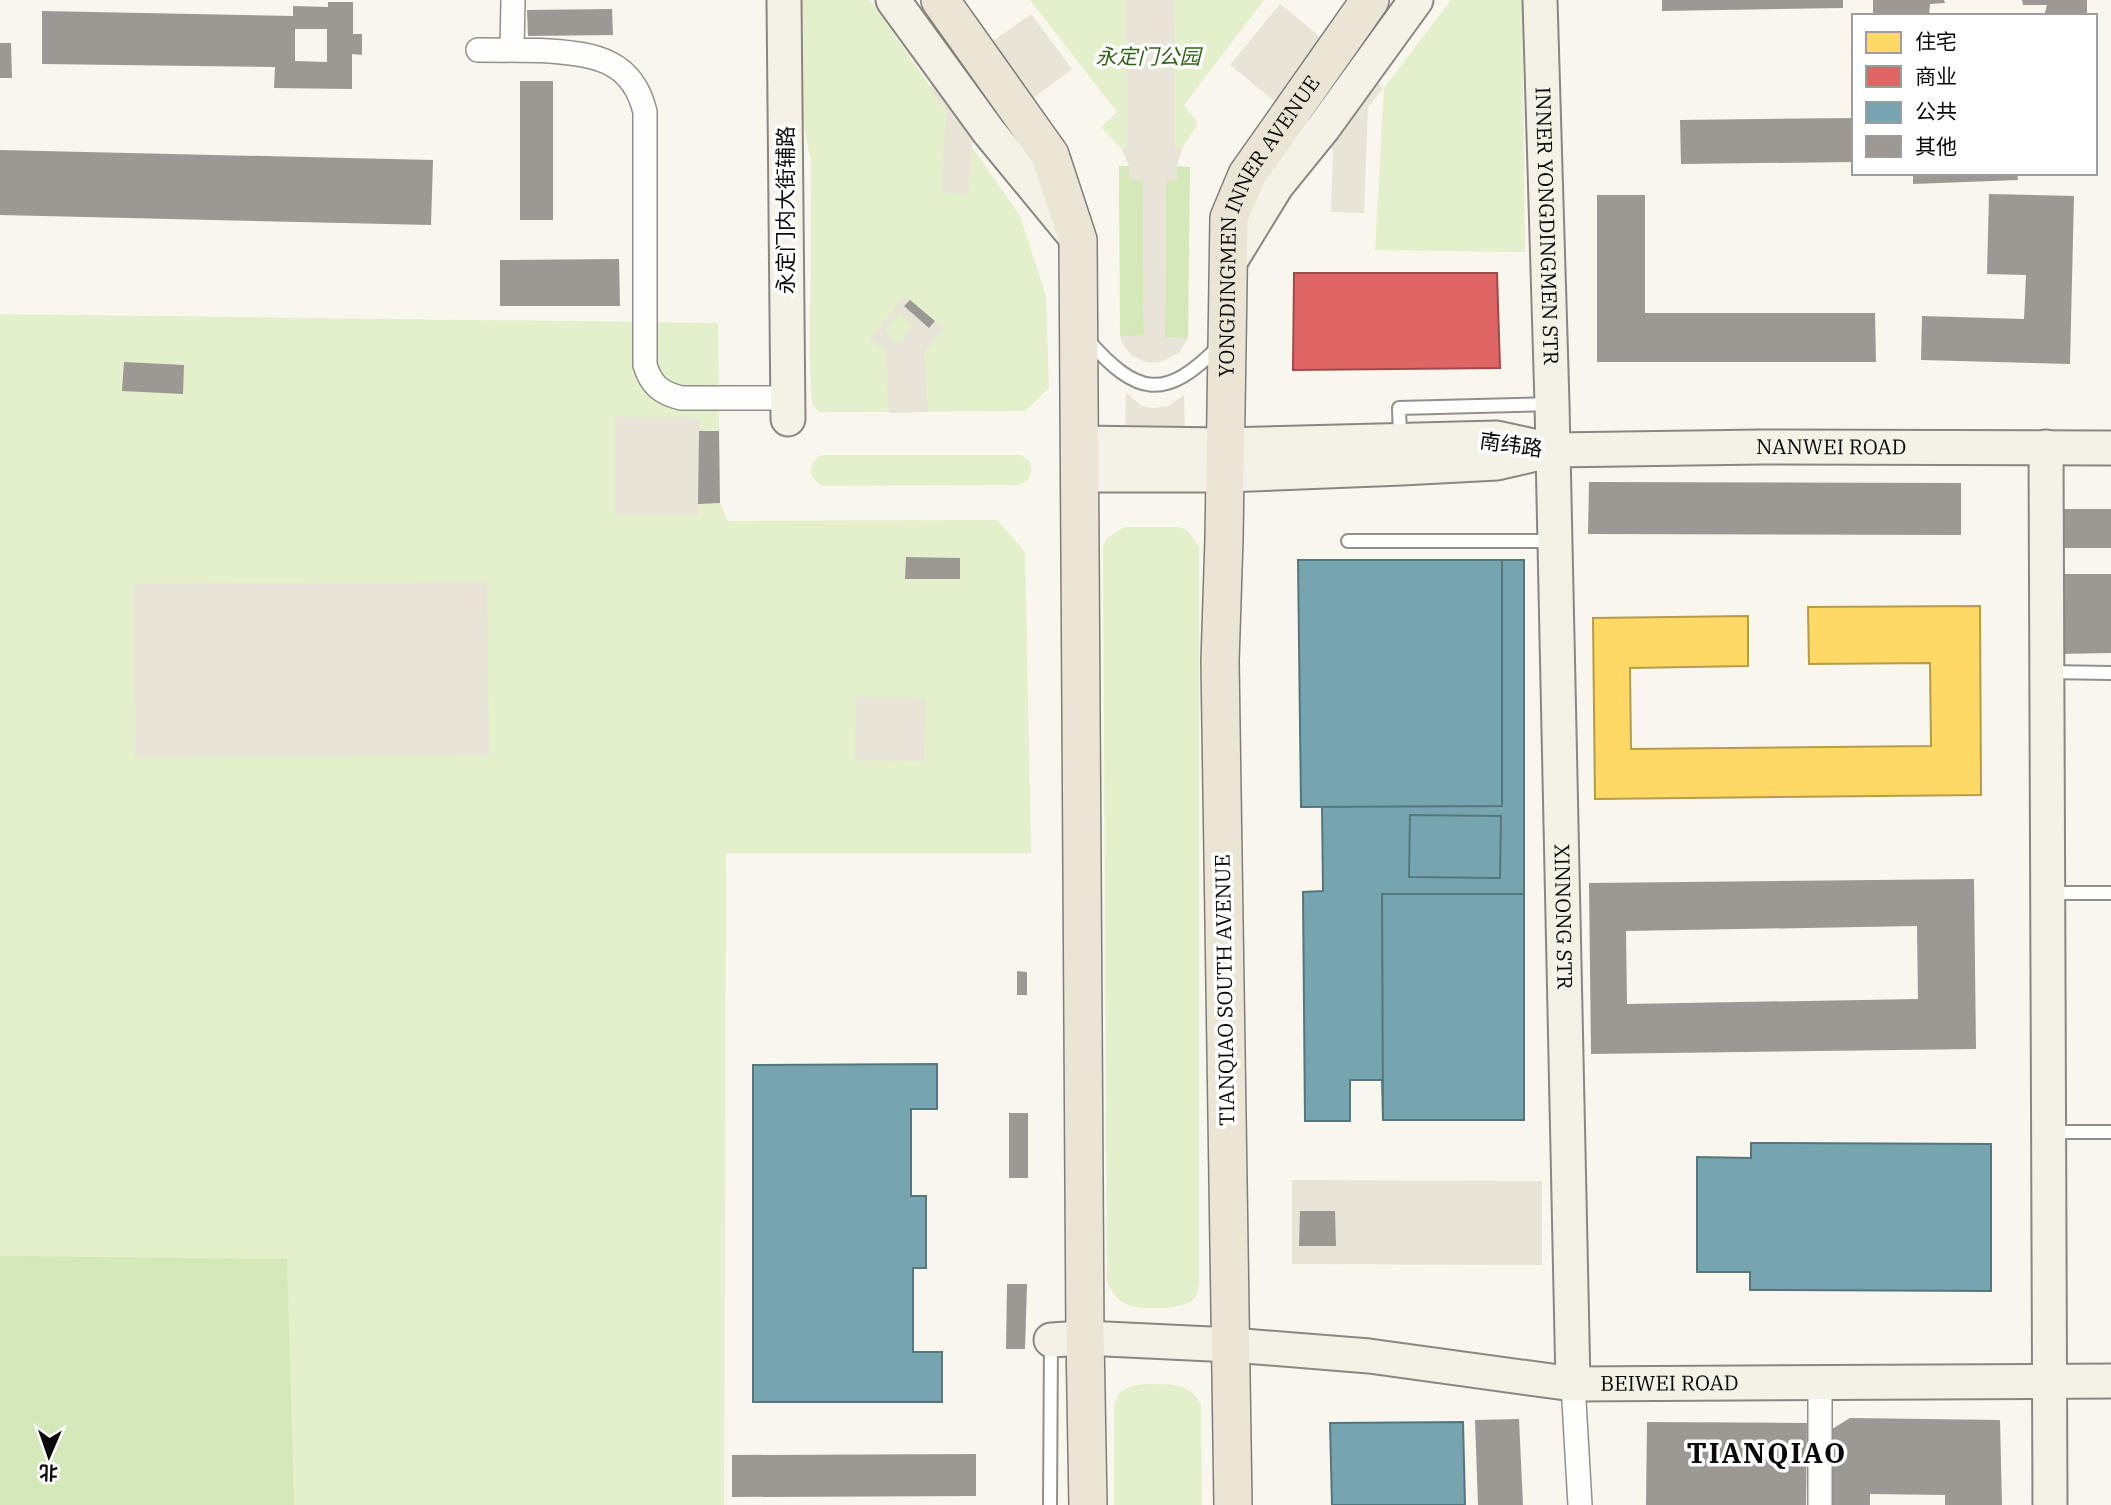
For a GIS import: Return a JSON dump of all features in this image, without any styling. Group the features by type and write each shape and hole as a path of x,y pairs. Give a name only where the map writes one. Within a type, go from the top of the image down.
{"main road":[{"path":"940,0 1050,155 1078,240 1079,459 1068,1339 1088,1505"},
{"name":"YONGDINGMEN INNER AVENUE","path":"1224,460 1229,218 1247,175 1300,129 1337,48 1370,0"},
{"name":"TIANQIAO SOUTH AVENUE","path":"1224,460 1220,662 1233,1505"}],"street":[{"path":"512,50 513,0"},
{"name":"永定门内大街辅路","path":"784,0 788,408"},
{"path":"893,0 989,132 1078,240"},
{"path":"1300,129 1367,68 1416,0"},
{"name":"INNER YONGDINGMEN STR","path":"1540,0 1553,450"},
{"path":"478,50 577,53 606,61 624,72 631,80 642,100 645,113 645,365 652,383 666,394 681,398 788,408"},
{"name":"南纬路","path":"1079,459 1224,460 1401,454 1497,438 1553,450"},
{"name":"NANWEI ROAD","path":"1553,450 1761,447 2111,448"},
{"path":"2046,447 2050,1505"},
{"name":"XINNONG STR","path":"1553,450 1573,1384"},
{"name":"BEIWEI ROAD","path":"1068,1339 1231,1345 1369,1356 1573,1384 2111,1381"},
{"path":"1820,1383 1820,1505"},
{"path":"1573,1384 1580,1505"}],"lane":[{"path":"1079,331 1108,363 1126,377 1153,386 1168,383 1205,361 1227,338"},
{"path":"1401,454 1399,408 1552,404"},
{"path":"1348,541 1555,541"},
{"path":"2047,672 2111,673"},
{"path":"2048,893 2111,893"},
{"path":"2048,1132 2111,1132"},
{"path":"1050,1505 1068,1339"}],"green space":[{"path":"802,0 870,0 1020,216 1046,296 1049,388 1025,411 819,412 812,404 811,160 800,109"},
{"name":"永定门公园","path":"1030,0 1264,0 1184,105 1198,123 1182,149 1122,149 1101,127 1117,112"},
{"path":"1451,0 1522,0 1525,252 1375,250 1384,88"},
{"path":"1119,166 1129,166 1143,180 1144,336 1120,336"},
{"path":"1177,166 1190,167 1188,338 1165,338 1166,181 1177,180"},
{"path":"0,314 718,323 720,503 728,521 997,520 1025,552 1031,853 726,853 724,1505 0,1505"},
{"path":"821,455 1021,455 1029,461 1032,470 1028,480 1019,485 823,486 814,479 811,471 813,463"},
{"path":"1124,527 1180,527 1188,531 1199,547 1199,1283 1194,1299 1188,1303 1160,1308 1130,1306 1124,1303 1112,1291 1107,1281 1103,547 1106,539"},
{"path":"0,1256 287,1259 294,1505 0,1505"},
{"path":"1145,1384 1185,1388 1201,1405 1202,1505 1114,1505 1114,1407 1121,1392"}],"shaded area":[{"path":"1126,0 1174,0 1175,149 1182,149 1177,166 1177,181 1166,181 1165,337 1188,338 1179,353 1158,363 1145,362 1131,355 1120,336 1144,335 1143,180 1129,180 1129,166 1122,149 1127,148"},
{"path":"1280,4 1383,88 1368,107 1364,213 1331,212 1333,149 1230,65"},
{"path":"1031,14 1072,69 972,144 968,195 941,193 946,110 929,87"},
{"path":"905,296 944,329 924,352 928,412 889,413 885,351 870,339","holes":["899,313 914,326 899,344 884,331"]},
{"path":"1126,393 1142,406 1153,408 1168,406 1184,395 1185,433 1125,431"},
{"path":"615,417 699,418 698,515 615,514"},
{"path":"487,582 489,755 135,757 133,584"},
{"path":"856,697 925,698 924,761 855,760"},
{"path":"1292,1180 1542,1181 1542,1265 1292,1264"}],"building: 住宅":[{"path":"1980,606 1981,795 1595,799 1593,618 1748,616 1748,666 1630,668 1631,749 1931,746 1930,663 1809,664 1808,607"}],"building: 商业":[{"path":"1294,273 1497,273 1500,368 1293,370"}],"building: 公共":[{"path":"1298,560 1524,560 1524,1120 1383,1120 1382,1080 1350,1080 1350,1121 1305,1121 1303,892 1323,891 1322,807 1301,807"},
{"path":"1298,560 1502,560 1502,806 1301,807"},
{"path":"1410,815 1501,816 1500,878 1409,877"},
{"path":"1382,894 1524,894 1524,1120 1383,1120"},
{"path":"937,1064 937,1109 911,1109 911,1196 926,1196 926,1268 913,1268 913,1352 942,1352 942,1402 753,1402 753,1065"},
{"path":"1751,1143 1991,1144 1991,1291 1750,1290 1750,1272 1697,1272 1697,1157 1751,1158"},
{"path":"1463,1422 1465,1505 1332,1505 1330,1423"}],"building: 其他":[{"path":"1662,0 1843,0 1843,8 1662,11"},
{"path":"1873,0 1944,0 1945,3 1930,4 1929,14 1873,14"},
{"path":"2022,0 2087,0 2087,14 2045,14 2047,5 2023,5"},
{"path":"328,2 353,2 353,34 362,34 362,55 352,54 352,89 274,88 275,67 42,64 42,11 293,16 293,6 328,7","holes":["295,29 327,29 327,62 295,61"]},
{"path":"612,9 613,35 528,36 527,10"},
{"path":"0,43 11,43 12,78 0,78"},
{"path":"520,81 553,81 553,220 520,220"},
{"path":"1852,118 1852,162 1681,164 1680,120"},
{"path":"0,150 433,160 431,225 0,215"},
{"path":"1913,175 2017,175 2018,180 1913,184"},
{"path":"1989,194 2074,196 2070,364 1921,360 1922,316 2024,319 2026,275 1987,274"},
{"path":"1597,195 1645,195 1645,313 1875,313 1876,362 1597,362"},
{"path":"619,259 620,306 500,306 500,260"},
{"path":"910,300 935,321 929,328 904,306"},
{"path":"124,362 184,365 183,394 122,391"},
{"path":"699,431 719,431 720,503 698,504"},
{"path":"1589,482 1961,483 1961,535 1588,534"},
{"path":"2057,509 2111,509 2111,548 2058,548"},
{"path":"906,557 960,558 960,579 905,579"},
{"path":"2063,574 2111,574 2111,653 2057,654"},
{"path":"1974,879 1976,1049 1591,1054 1589,883","holes":["1917,926 1918,999 1627,1004 1626,931"]},
{"path":"1017,971 1027,972 1027,995 1017,995"},
{"path":"1009,1113 1028,1113 1028,1178 1009,1178"},
{"path":"1300,1211 1335,1211 1336,1246 1299,1246"},
{"path":"1007,1284 1027,1284 1025,1349 1006,1349"},
{"path":"1850,1418 2000,1420 2002,1505 1945,1505 1945,1495 1870,1494 1870,1505 1824,1505 1824,1434"},
{"path":"1519,1419 1523,1505 1478,1505 1475,1420"},
{"path":"1647,1422 1807,1423 1806,1505 1646,1505"},
{"path":"976,1454 976,1496 732,1497 732,1455"}],"district":[{"name":"TIANQIAO","path":"1767,1453"}]}
